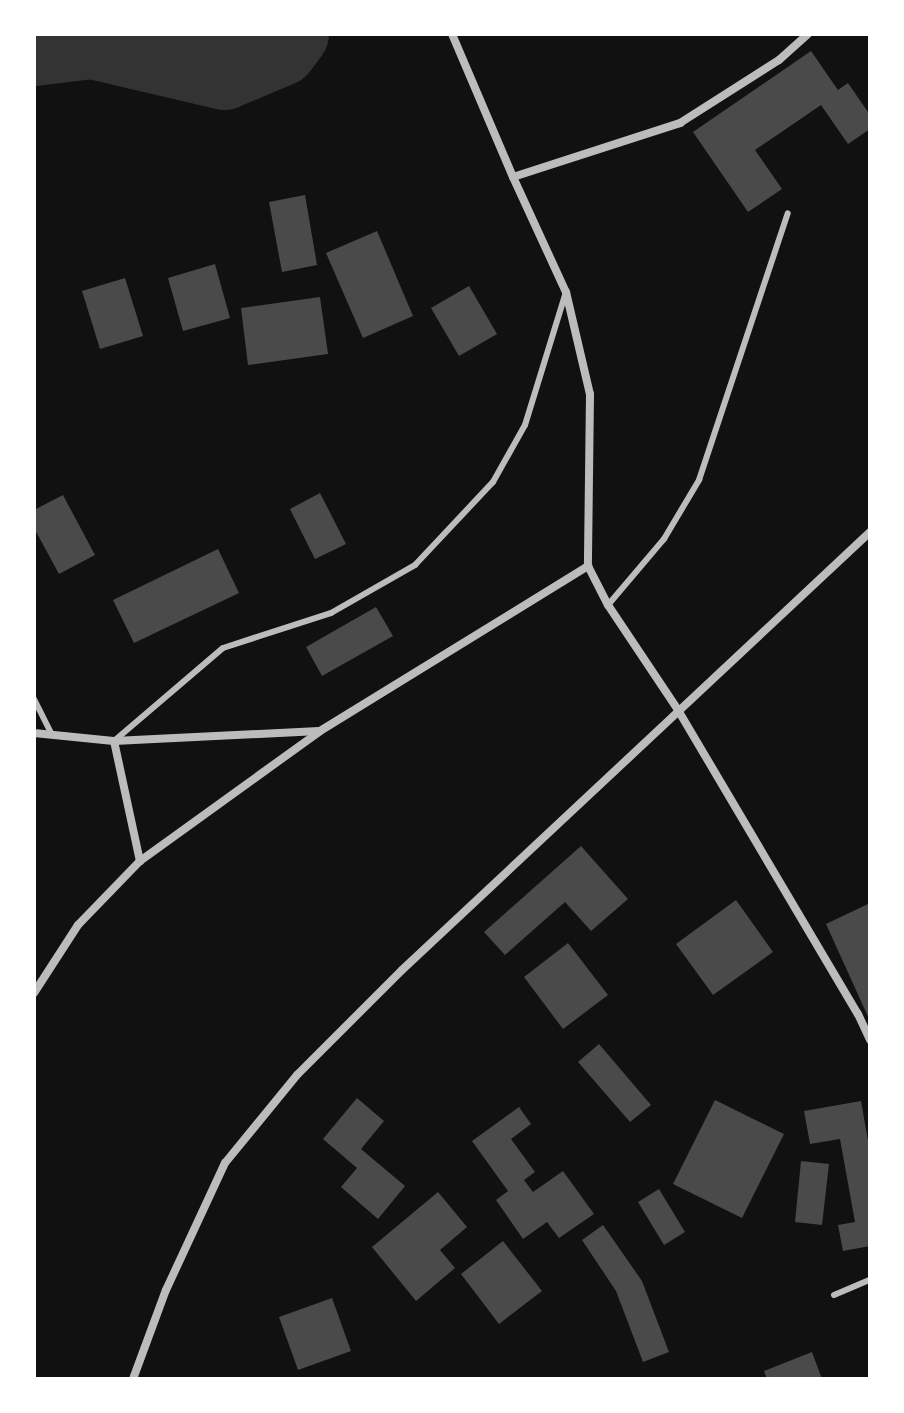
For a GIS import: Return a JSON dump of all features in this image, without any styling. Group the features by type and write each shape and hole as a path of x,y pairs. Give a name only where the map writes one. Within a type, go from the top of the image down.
{"street":[{"path":"452,34 566,292 590,394 588,566 608,605 678,710 858,1014 870,1040"},
{"path":"513,177 680,123 779,60 808,34"},
{"path":"133,1379 166,1290 225,1163 297,1075 402,970 870,532"},
{"path":"34,993 78,925 140,861 320,731 588,566"},
{"path":"34,733 114,741 320,731"},
{"path":"114,741 140,861"}],"lane":[{"path":"608,605 664,539 699,480 788,213"},
{"path":"114,741 223,648 331,613 415,565 493,482 525,425 566,292"},
{"path":"34,699 52,735"},
{"path":"834,1295 870,1280"}],"building":[{"path":"811,51 838,90 848,83 870,115 870,129 848,144 821,105 755,150 782,189 748,212 693,132"},
{"path":"305,195 317,265 282,272 269,202"},
{"path":"377,231 413,316 363,338 326,253"},
{"path":"215,264 230,318 183,331 168,278"},
{"path":"125,278 143,336 100,349 82,291"},
{"path":"469,286 497,334 459,356 431,308"},
{"path":"320,297 328,354 248,365 241,308"},
{"path":"320,493 346,544 315,559 290,509"},
{"path":"63,495 95,555 59,574 34,528 34,510"},
{"path":"218,549 239,593 134,643 113,600"},
{"path":"376,607 393,636 322,676 306,647"},
{"path":"581,846 628,899 591,931 565,902 505,955 484,932"},
{"path":"736,900 773,952 713,995 676,944"},
{"path":"870,903 870,1021 826,924"},
{"path":"568,943 608,995 563,1029 524,977"},
{"path":"599,1044 651,1105 630,1122 578,1062"},
{"path":"357,1098 384,1121 361,1149 405,1186 378,1219 341,1187 357,1168 323,1139"},
{"path":"715,1100 784,1134 742,1218 673,1184"},
{"path":"861,1101 870,1152 870,1246 843,1251 838,1225 855,1222 840,1139 810,1144 804,1111"},
{"path":"519,1107 531,1124 511,1139 535,1172 524,1180 533,1192 563,1171 594,1214 559,1238 547,1222 523,1239 496,1200 508,1191 472,1141"},
{"path":"801,1161 829,1164 822,1225 795,1222"},
{"path":"659,1189 685,1232 664,1245 638,1202"},
{"path":"438,1192 467,1227 440,1250 455,1268 416,1301 372,1247"},
{"path":"603,1225 642,1281 669,1352 643,1362 616,1291 582,1240"},
{"path":"503,1241 542,1291 499,1324 461,1274"},
{"path":"332,1298 351,1351 298,1370 279,1317"},
{"path":"812,1352 822,1379 767,1379 764,1371"}],"waterway":[{"path":"34,50 92,43 224,74 281,50 293,34"}]}
